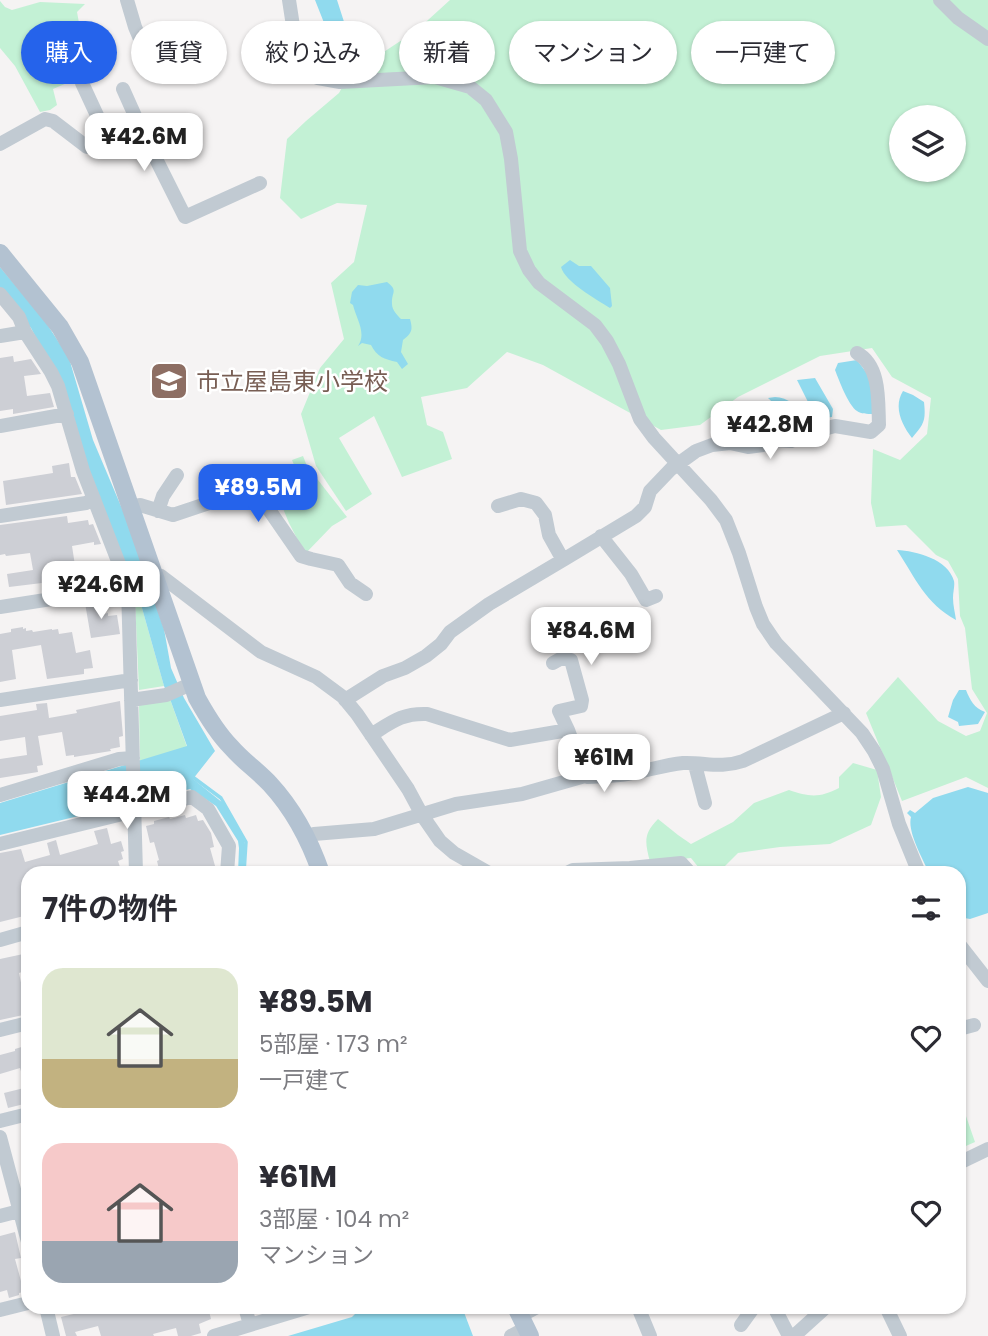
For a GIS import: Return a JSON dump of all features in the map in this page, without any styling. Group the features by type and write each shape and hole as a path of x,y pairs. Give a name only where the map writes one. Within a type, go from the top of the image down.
{"main road":[{"path":"0,253 60,327 85,374 155,578 186,685 221,736 281,796 300,824 318,866"}],"street":[{"path":"127,0 133,21"},
{"path":"289,0 297,52 318,78 340,82 435,77 470,87 486,100 506,132 520,251 529,270 539,283 595,325 619,364 640,419 726,520 763,624 776,643 862,733 883,769 899,824 916,866"},
{"path":"940,0 958,18 988,39"},
{"path":"82,84 108,139"},
{"path":"123,89 185,217 260,183"},
{"path":"0,144 45,119 53,121 87,147 140,127"},
{"path":"0,294 19,317 55,379 79,459 128,587 136,866"},
{"path":"0,336 26,332"},
{"path":"345,700 383,676 426,656 441,644 450,632 489,604 636,516 645,507 650,491 671,469 696,451 712,445 730,443 748,447 775,440 791,441 835,426 872,432 879,425 876,377 862,355 857,353"},
{"path":"0,426 67,414"},
{"path":"158,511 163,496 177,475"},
{"path":"131,508 140,505 173,515 254,488 302,556 338,565 349,583 366,594"},
{"path":"0,516 86,503 94,499"},
{"path":"498,506 521,499 536,503 545,515 549,535 563,560"},
{"path":"601,536 631,574 646,600 656,596"},
{"path":"0,607 128,587 161,576 261,652 316,677 345,700 408,789 434,834 446,848 477,866"},
{"path":"553,663 562,658 571,660 582,700 581,706 559,711 585,776"},
{"path":"0,700 131,680"},
{"path":"131,700 166,695 186,685"},
{"path":"371,735 394,720 414,713 427,714 510,740 568,730"},
{"path":"307,838 314,834 373,829 466,802 522,794 585,776 627,774 685,763 731,765 844,713"},
{"path":"0,795 119,759 133,761"},
{"path":"695,765 705,803"},
{"path":"0,844 134,807 192,797 208,809 229,846 228,866"},
{"path":"0,940 21,934"},
{"path":"966,953 988,981"},
{"path":"966,1027 974,1024"},
{"path":"0,1030 21,1025"},
{"path":"0,1121 21,1116"},
{"path":"0,1138 21,1200"},
{"path":"966,1160 988,1149"},
{"path":"0,1216 21,1210"},
{"path":"0,1310 21,1305"},
{"path":"48,1314 53,1336"},
{"path":"247,1314 250,1325"},
{"path":"214,1336 286,1314"},
{"path":"641,1314 650,1336"},
{"path":"741,1325 749,1314"},
{"path":"776,1314 779,1336"},
{"path":"778,1314 791,1336 818,1314"},
{"path":"889,1314 900,1336"}],"green space":[{"path":"450,0 988,0 988,788 966,777 902,801 866,713 898,677 938,721 966,736 980,731 987,713 972,689 965,628 960,616 958,579 948,561 936,555 906,525 876,527 871,503 873,449 900,460 927,434 931,398 892,377 872,348 820,356 738,397 700,425 661,430 543,365 507,352 467,388 421,397 427,425 443,432 452,459 402,477 374,416 339,438 372,494 346,511 316,466 301,414 320,368 344,339 331,283 354,262 367,205 337,203 301,219 280,198 287,139 339,93 344,84 385,84 385,51 399,42 399,84 495,84 495,21 427,21"},
{"path":"0,1 12,10 40,2 85,4 77,12 79,21 21,21 21,77 0,48"},
{"path":"25,84 65,84 53,89 57,105 40,112"},
{"path":"303,456 307,466 347,517 332,526 305,554 274,487 299,477 292,460"},
{"path":"135,601 140,601 164,686 139,690"},
{"path":"170,699 187,747 140,761 139,705"},
{"path":"853,763 877,770 881,797 871,825 830,844 738,853 725,866 697,866 691,858 650,862 646,839 658,819 691,844 733,822 754,803 789,790 803,794 826,794 839,788 839,777"},
{"path":"966,1116 975,1142 966,1146"}],"water":[{"path":"315,0 337,0 344,21 323,21"},
{"path":"570,260 579,266 591,266 610,288 610,308 568,278 561,267"},
{"path":"0,267 45,321 69,358 93,440 126,518 164,629 171,668 184,698 215,751 193,779 223,803 244,840 245,866 238,866 238,841 216,806 190,789 0,835 0,803 187,746 164,686 140,601 43,352 31,328 0,291"},
{"path":"387,282 394,290 394,310 401,319 410,319 411,323 411,331 403,340 401,352 408,364 402,369 397,362 378,355 371,345 362,343 358,346 361,331 350,303 352,292 358,285"},
{"path":"857,360 872,380 873,414 860,413 854,408 835,370 838,363"},
{"path":"815,378 833,409 832,417 821,418 811,408 797,380"},
{"path":"903,391 924,402 923,422 912,438 902,422 899,409"},
{"path":"775,397 796,406 806,417 804,422 797,426 768,398"},
{"path":"741,407 770,419 782,434 750,436 722,418 734,408"},
{"path":"897,550 922,554 951,573 954,581 956,620 929,598"},
{"path":"959,690 966,690 973,703 985,712 978,724 959,726 958,722 948,717"},
{"path":"968,787 988,793 988,913 966,918 966,866 926,866 913,838 911,817 907,813 910,810 915,813 933,798"},
{"path":"355,1314 465,1314 473,1336 288,1336"}],"building":[{"path":"13,356 14,362 31,359 41,374 24,376 27,396 50,393 54,407 13,414 13,409 0,411 0,358"},
{"path":"69,463 71,477 75,477 82,494 6,505 3,481 53,473 52,466"},
{"path":"67,516 68,523 88,520 89,525 93,524 101,544 94,545 94,542 72,546 76,572 63,574 64,581 50,583 51,589 43,590 42,583 9,587 7,574 33,570 30,553 0,555 0,525"},
{"path":"104,564 106,579 86,582 85,577 81,578 79,568"},
{"path":"102,601 104,614 117,615 120,634 91,638 85,603"},
{"path":"23,627 26,631 33,632 58,629 59,634 72,632 76,653 90,650 93,668 84,669 84,674 47,679 41,645 12,650 16,679 0,682 0,634"},
{"path":"120,701 123,736 119,737 120,747 110,749 111,751 66,756 62,732 38,736 43,765 37,766 38,772 0,778 0,759 27,755 25,737 0,741 0,716 37,710 36,704 47,703 49,718"},
{"path":"196,815 198,821 203,820 211,833 214,847 210,848 215,866 158,866 154,842 150,843 146,826 154,824 154,821 169,817"},
{"path":"107,828 111,844 121,841 124,851 121,852 123,859 118,861 120,866 21,866 21,917 0,922 0,853 21,849 25,862 50,855 47,843 56,840 60,855 98,844 94,831"},
{"path":"21,954 21,1016 0,1020 0,959"},
{"path":"21,1047 21,1071 20,1068 0,1074 0,1055"},
{"path":"21,1089 21,1105 8,1108 4,1093"},
{"path":"15,1232 21,1258 15,1259 21,1293 9,1298 7,1290 0,1292 0,1236"},
{"path":"74,1314 210,1314 211,1319 199,1324 201,1333 191,1336 178,1336 176,1328 153,1334 154,1336 101,1336 98,1326 75,1332 77,1336 66,1336 61,1317"}],"waterway":[{"path":"190,775 221,798 246,842 244,866"}],"place":[{"name":"市立屋島東小学校","path":"169,381"}]}
